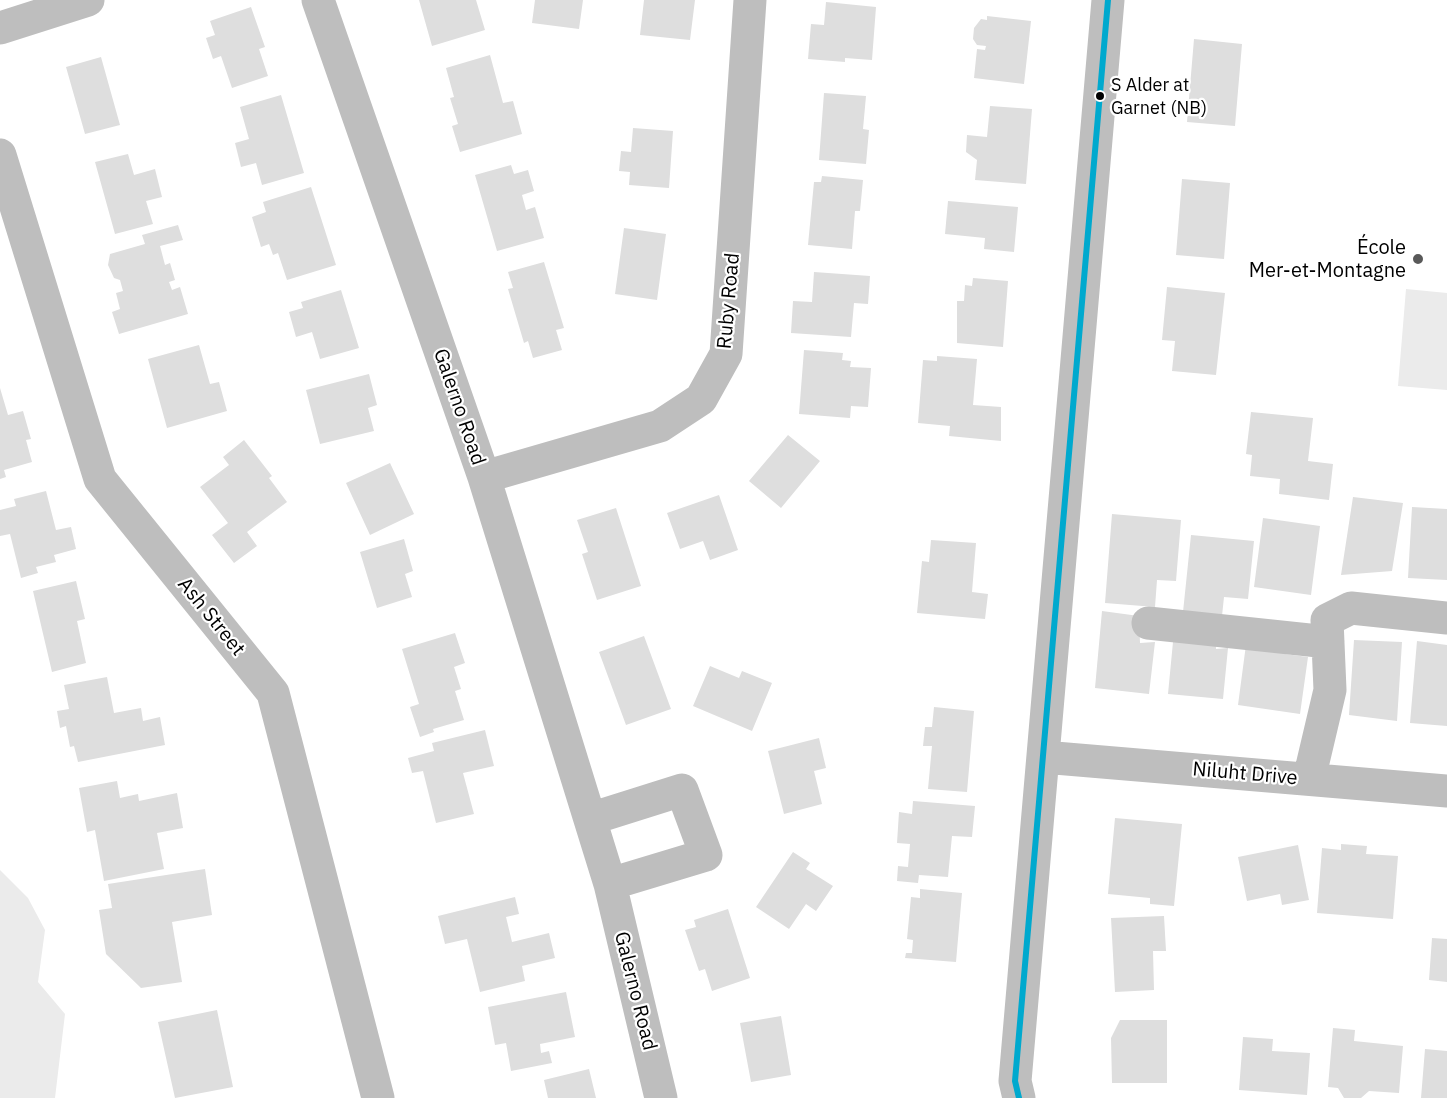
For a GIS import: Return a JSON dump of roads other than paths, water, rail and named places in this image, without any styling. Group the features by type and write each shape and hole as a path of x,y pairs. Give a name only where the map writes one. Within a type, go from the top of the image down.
{"street":[{"path":"0,28 88,0"},
{"name":"Galerno Road","path":"318,0 484,477 610,884 661,1098"},
{"name":"Ruby Road","path":"484,477 660,426 701,399 726,354 750,0"},
{"path":"1019,1098 1015,1081 1108,0"},
{"name":"Ash Street","path":"0,155 100,479 273,693 378,1098"},
{"path":"1309,779 1330,690 1327,620 1351,608 1447,618"},
{"path":"1148,623 1328,642"},
{"name":"Niluht Drive","path":"1043,757 1447,791"},
{"path":"590,819 682,790 706,855 610,884"}],"place":[{"name":"S Alder at Garnet (NB)","path":"1100,96"},
{"name":"École Mer-et-Montagne","path":"1418,259"}]}
